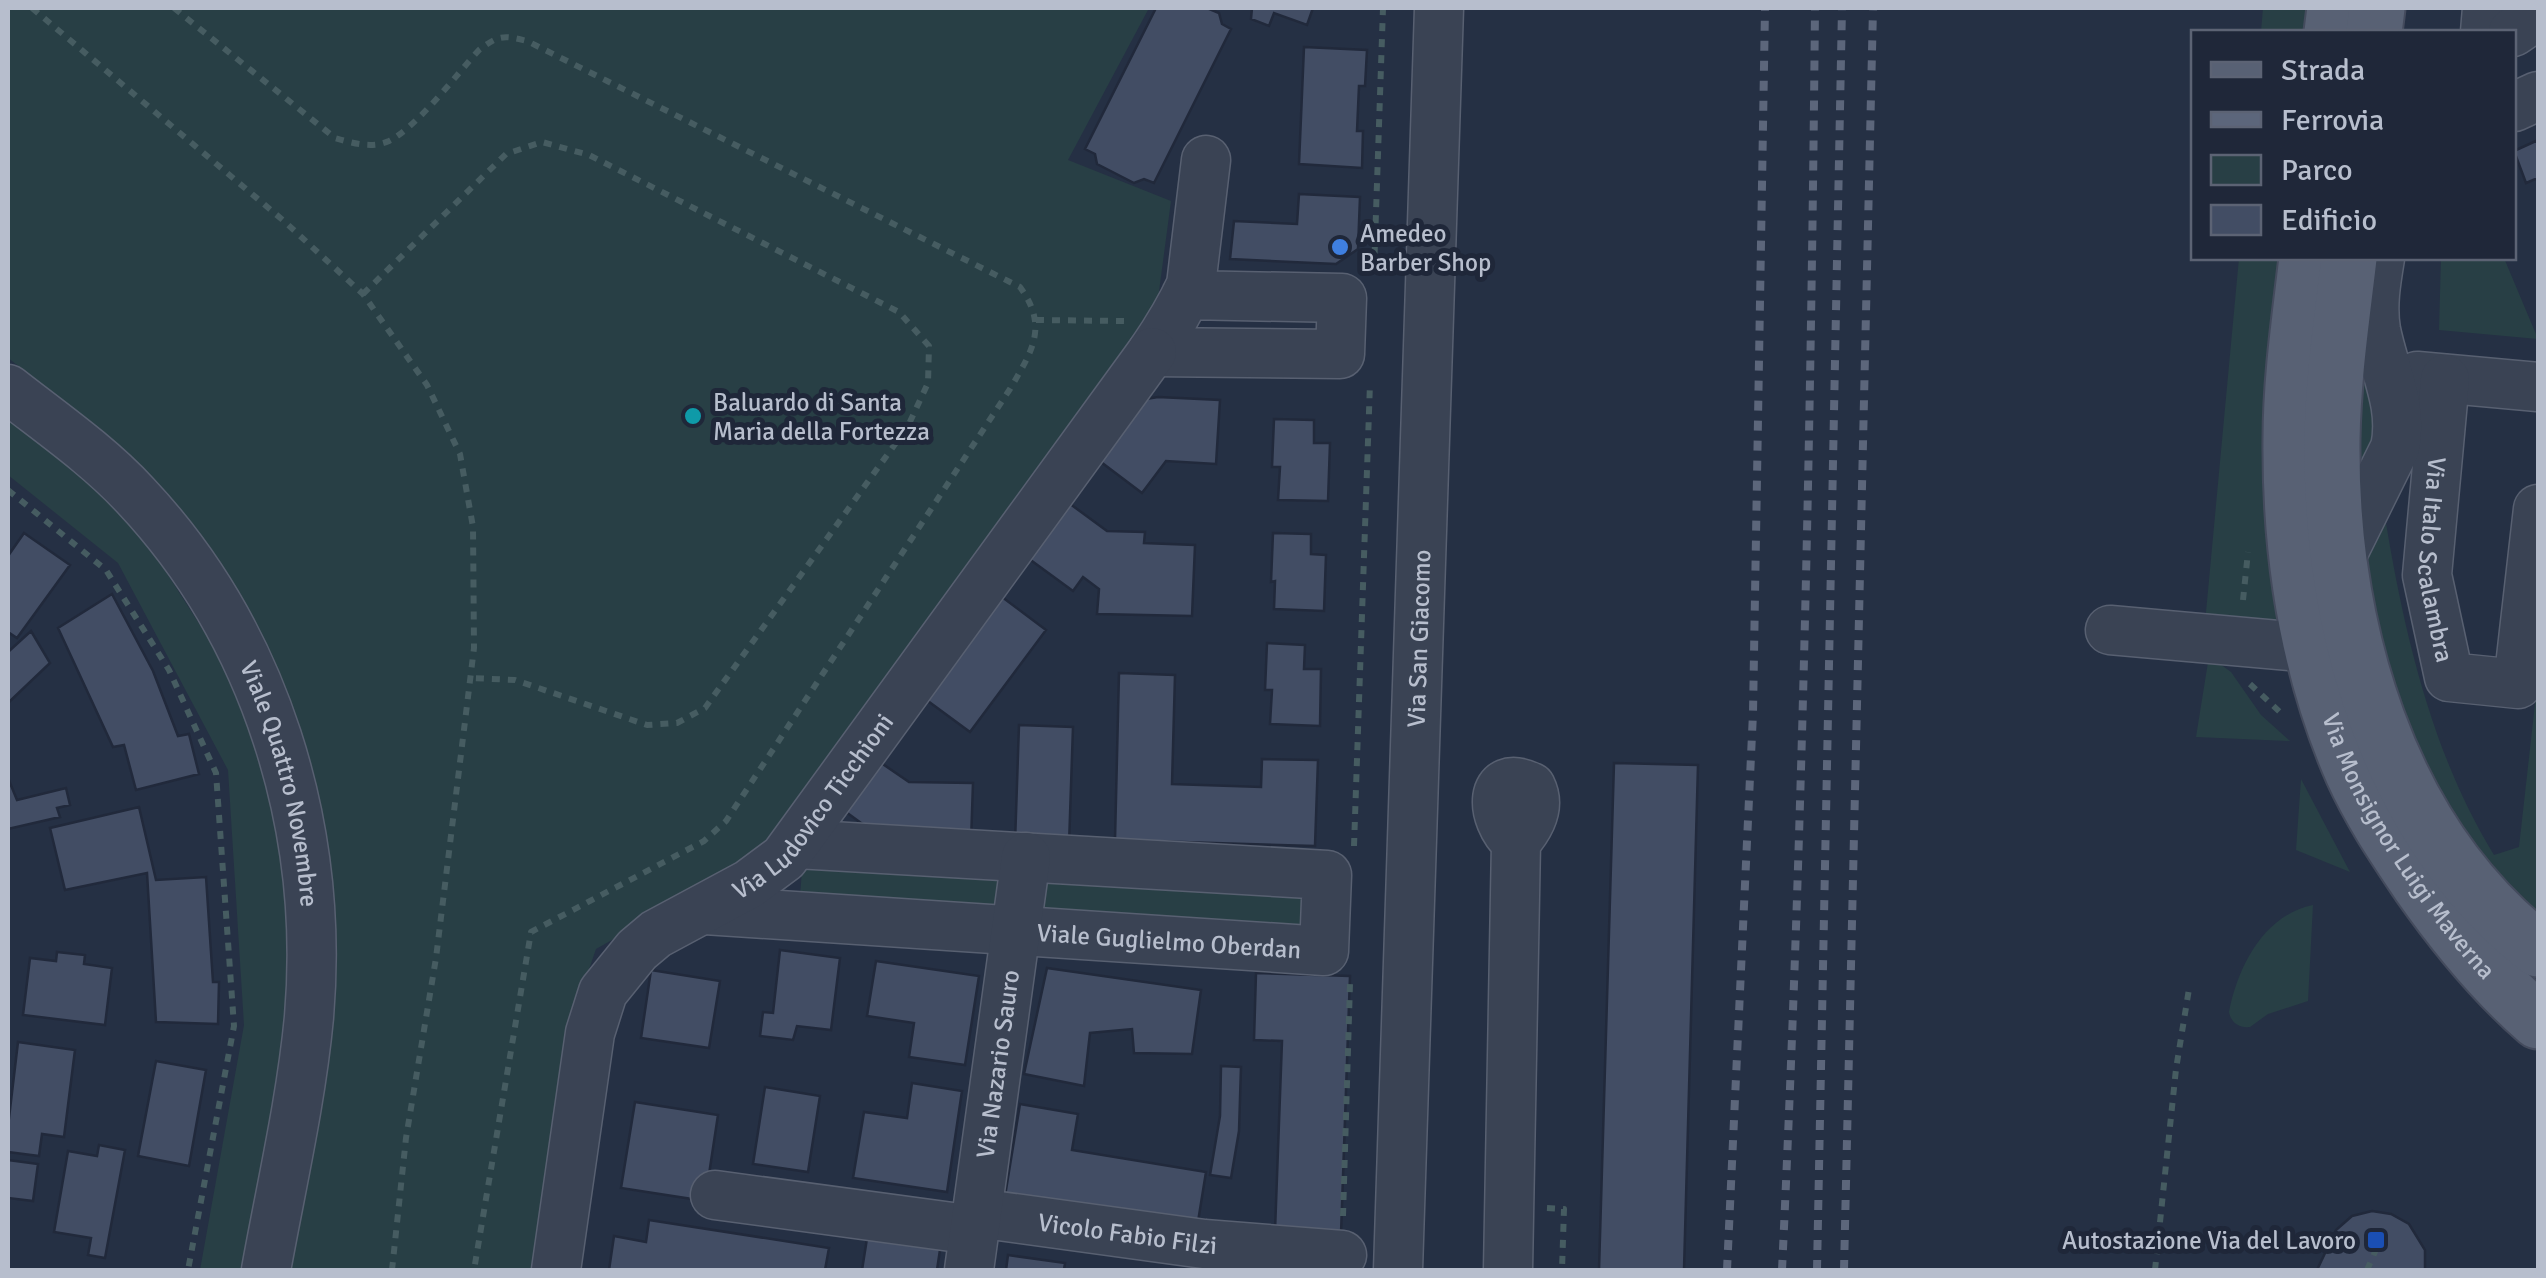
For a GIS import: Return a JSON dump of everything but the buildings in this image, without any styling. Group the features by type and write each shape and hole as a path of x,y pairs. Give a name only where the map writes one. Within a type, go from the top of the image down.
{"main road":[{"name":"Via Monsignor Luigi Maverna","path":"2307,260 2293,390 2291,496 2296,555 2312,648 2352,772 2386,836 2473,956 2538,1021"},
{"name":"Via Monsignor Luigi Maverna","path":"2349,260 2332,438 2338,562 2351,632 2390,756 2422,814 2484,899 2538,949"},
{"name":"Via Monsignor Luigi Maverna","path":"2312,648 2331,653 2363,674"}],"street":[{"name":"Via San Giacomo","path":"1398,1270 1439,8"},
{"path":"2516,30 2538,14"},
{"path":"1170,323 1196,264 1206,160"},
{"name":"Via Italo Scalambra","path":"2338,562 2396,448 2398,413 2374,318 2380,260"},
{"name":"Via Ludovico Ticchioni","path":"556,1270 590,1033 603,992 626,961 656,934 705,910 770,870 796,844 1170,323"},
{"path":"2388,374 2538,387"},
{"name":"Via Italo Scalambra","path":"2445,378 2427,575 2449,678 2518,684 2538,509"},
{"name":"Viale Quattro Novembre","path":"8,388 132,491 168,531 236,638 265,700 296,795 311,974 305,1052 266,1270"},
{"name":"Via Monsignor Luigi Maverna","path":"2110,630 2312,648"},
{"path":"1508,1270 1516,842"},
{"name":"Viale Guglielmo Oberdan","path":"705,910 1324,951 1327,875 796,844"},
{"name":"Via Nazario Sauro","path":"973,1238 1026,857"},
{"name":"Vicolo Fabio Filzi","path":"715,1195 973,1238 1204,1244 1342,1254"}],"path":[{"path":"32,8 285,222 363,294 427,385 460,454 473,527 474,648 436,958 406,1138 392,1270"},
{"path":"174,8 335,138 358,145 388,142 410,125 478,50 492,40 505,36 527,41 1020,287 1032,304 1036,320 1034,348 1010,389 726,821 704,841 531,932 474,1270"},
{"path":"1374,272 1383,8"},
{"path":"363,294 506,154 542,142 588,155 899,312 929,346 928,383 908,426 704,708 677,724 647,725 515,680 470,678"},
{"path":"1036,320 1170,323"},
{"path":"1354,848 1371,370"},
{"path":"8,490 106,570 169,670 216,773 234,1026 188,1270"},
{"path":"1342,1254 1350,979"},
{"path":"2155,1270 2176,1069 2189,989"},
{"path":"2367,1270 2378,1244"}],"green space":[{"path":"8,8 1149,8 1068,160 1171,201 1154,329 781,844 596,949 575,1010 535,1270 283,1270 311,804 147,475 85,417 8,358"},
{"path":"2263,8 2321,8 2319,30 2261,30"},
{"path":"2239,260 2297,260 2284,619 2273,627 2205,623"},
{"path":"2441,260 2505,260 2538,339 2439,330"},
{"path":"2359,324 2383,417 2351,494"},
{"path":"8,410 47,441 143,536 216,650 263,763 294,913 292,1051 255,1270 200,1270 244,1025 228,770 118,563 8,475"},
{"path":"2385,517 2401,605 2423,692 2453,776 2494,855 2519,847 2538,677 2538,927 2503,897 2396,726 2361,569"},
{"path":"2209,656 2231,672 2261,715 2290,741 2196,737"},
{"path":"2301,779 2350,872 2296,850"},
{"path":"803,857 1006,868 1003,921 799,909"},
{"path":"1041,866 1304,883 1301,939 1037,923"},
{"path":"2313,905 2308,1001 2268,1014 2250,1027 2236,1024 2229,1012 2233,995 2256,945 2280,919"}],"railway":[{"path":"1727,1270 1753,713 1765,8"},
{"path":"1782,1270 1804,639 1815,8"},
{"path":"1817,1270 1842,8"},
{"path":"1844,1270 1873,8"}],"place":[{"name":"Amedeo Barber Shop","path":"1340,247"},
{"name":"Baluardo di Santa Maria della Fortezza","path":"693,416"},
{"name":"Autostazione Via del Lavoro","path":"2376,1240"}]}
